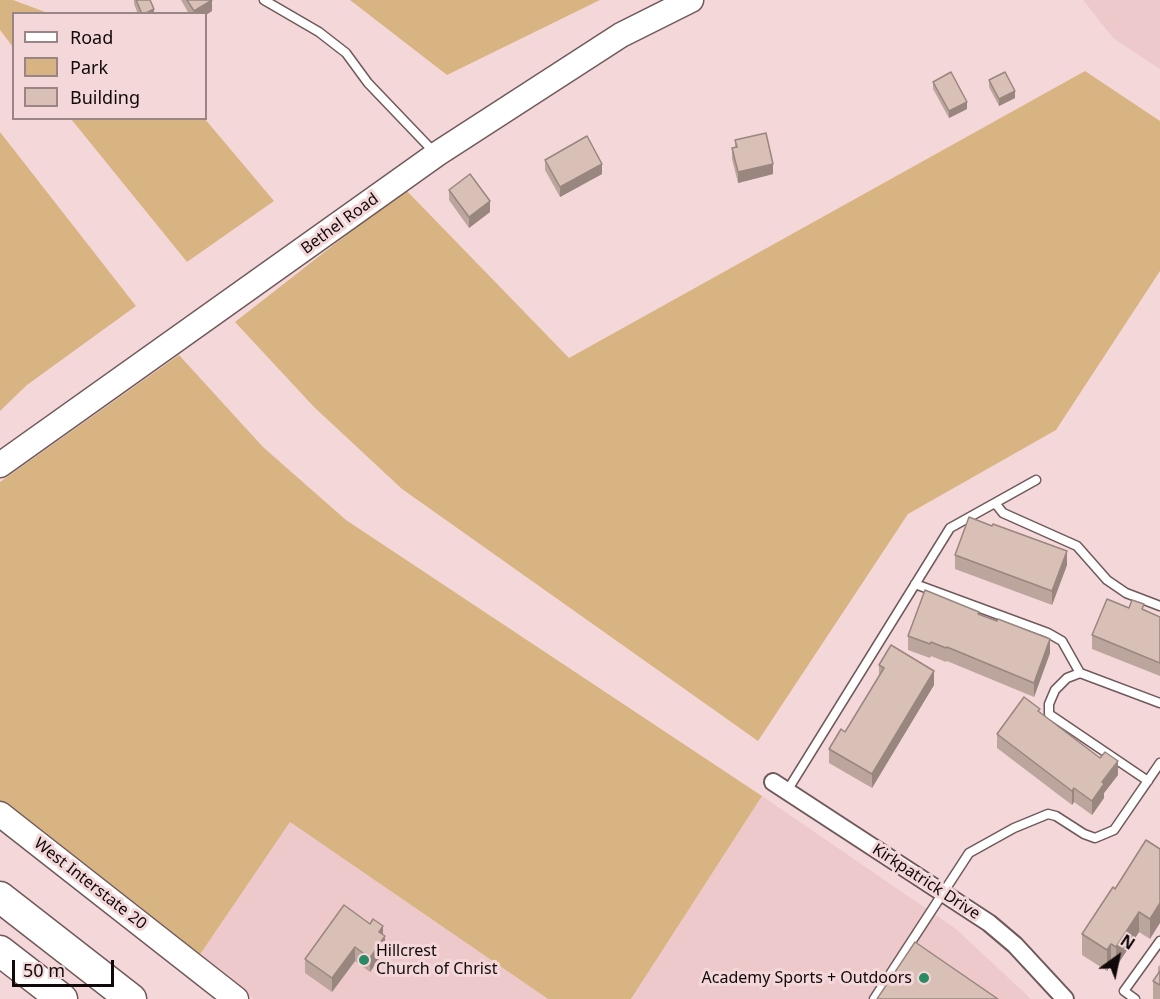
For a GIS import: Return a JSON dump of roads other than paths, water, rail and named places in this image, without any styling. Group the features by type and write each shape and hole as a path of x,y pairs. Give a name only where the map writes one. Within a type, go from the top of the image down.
{"highway":[{"path":"0,897 131,999"},
{"path":"0,951 62,999"}],"main road":[{"name":"Bethel Road","path":"0,465 437,154 621,35 691,0"},
{"name":"West Interstate 20","path":"0,814 236,999"}],"street":[{"name":"Kirkpatrick Drive","path":"780,786 988,923 1015,945 1065,999"}],"lane":[{"path":"264,0 320,32 346,52 368,83 415,134 437,154"},
{"path":"780,786 950,528 1036,480"},
{"path":"995,503 1003,513 1077,546 1107,580 1126,592 1160,606"},
{"path":"915,584 1048,633 1062,641 1080,673 1160,703"},
{"path":"1080,673 1066,678 1055,690 1049,704 1049,714 1148,781"},
{"path":"874,999 969,853 1014,828 1048,814 1056,816 1084,834 1095,838 1114,830 1160,763"},
{"path":"1135,999 1124,991 1160,941"}],"place":[{"name":"Hillcrest Church of Christ","path":"364,960"},
{"name":"Academy Sports + Outdoors","path":"924,978"}]}
